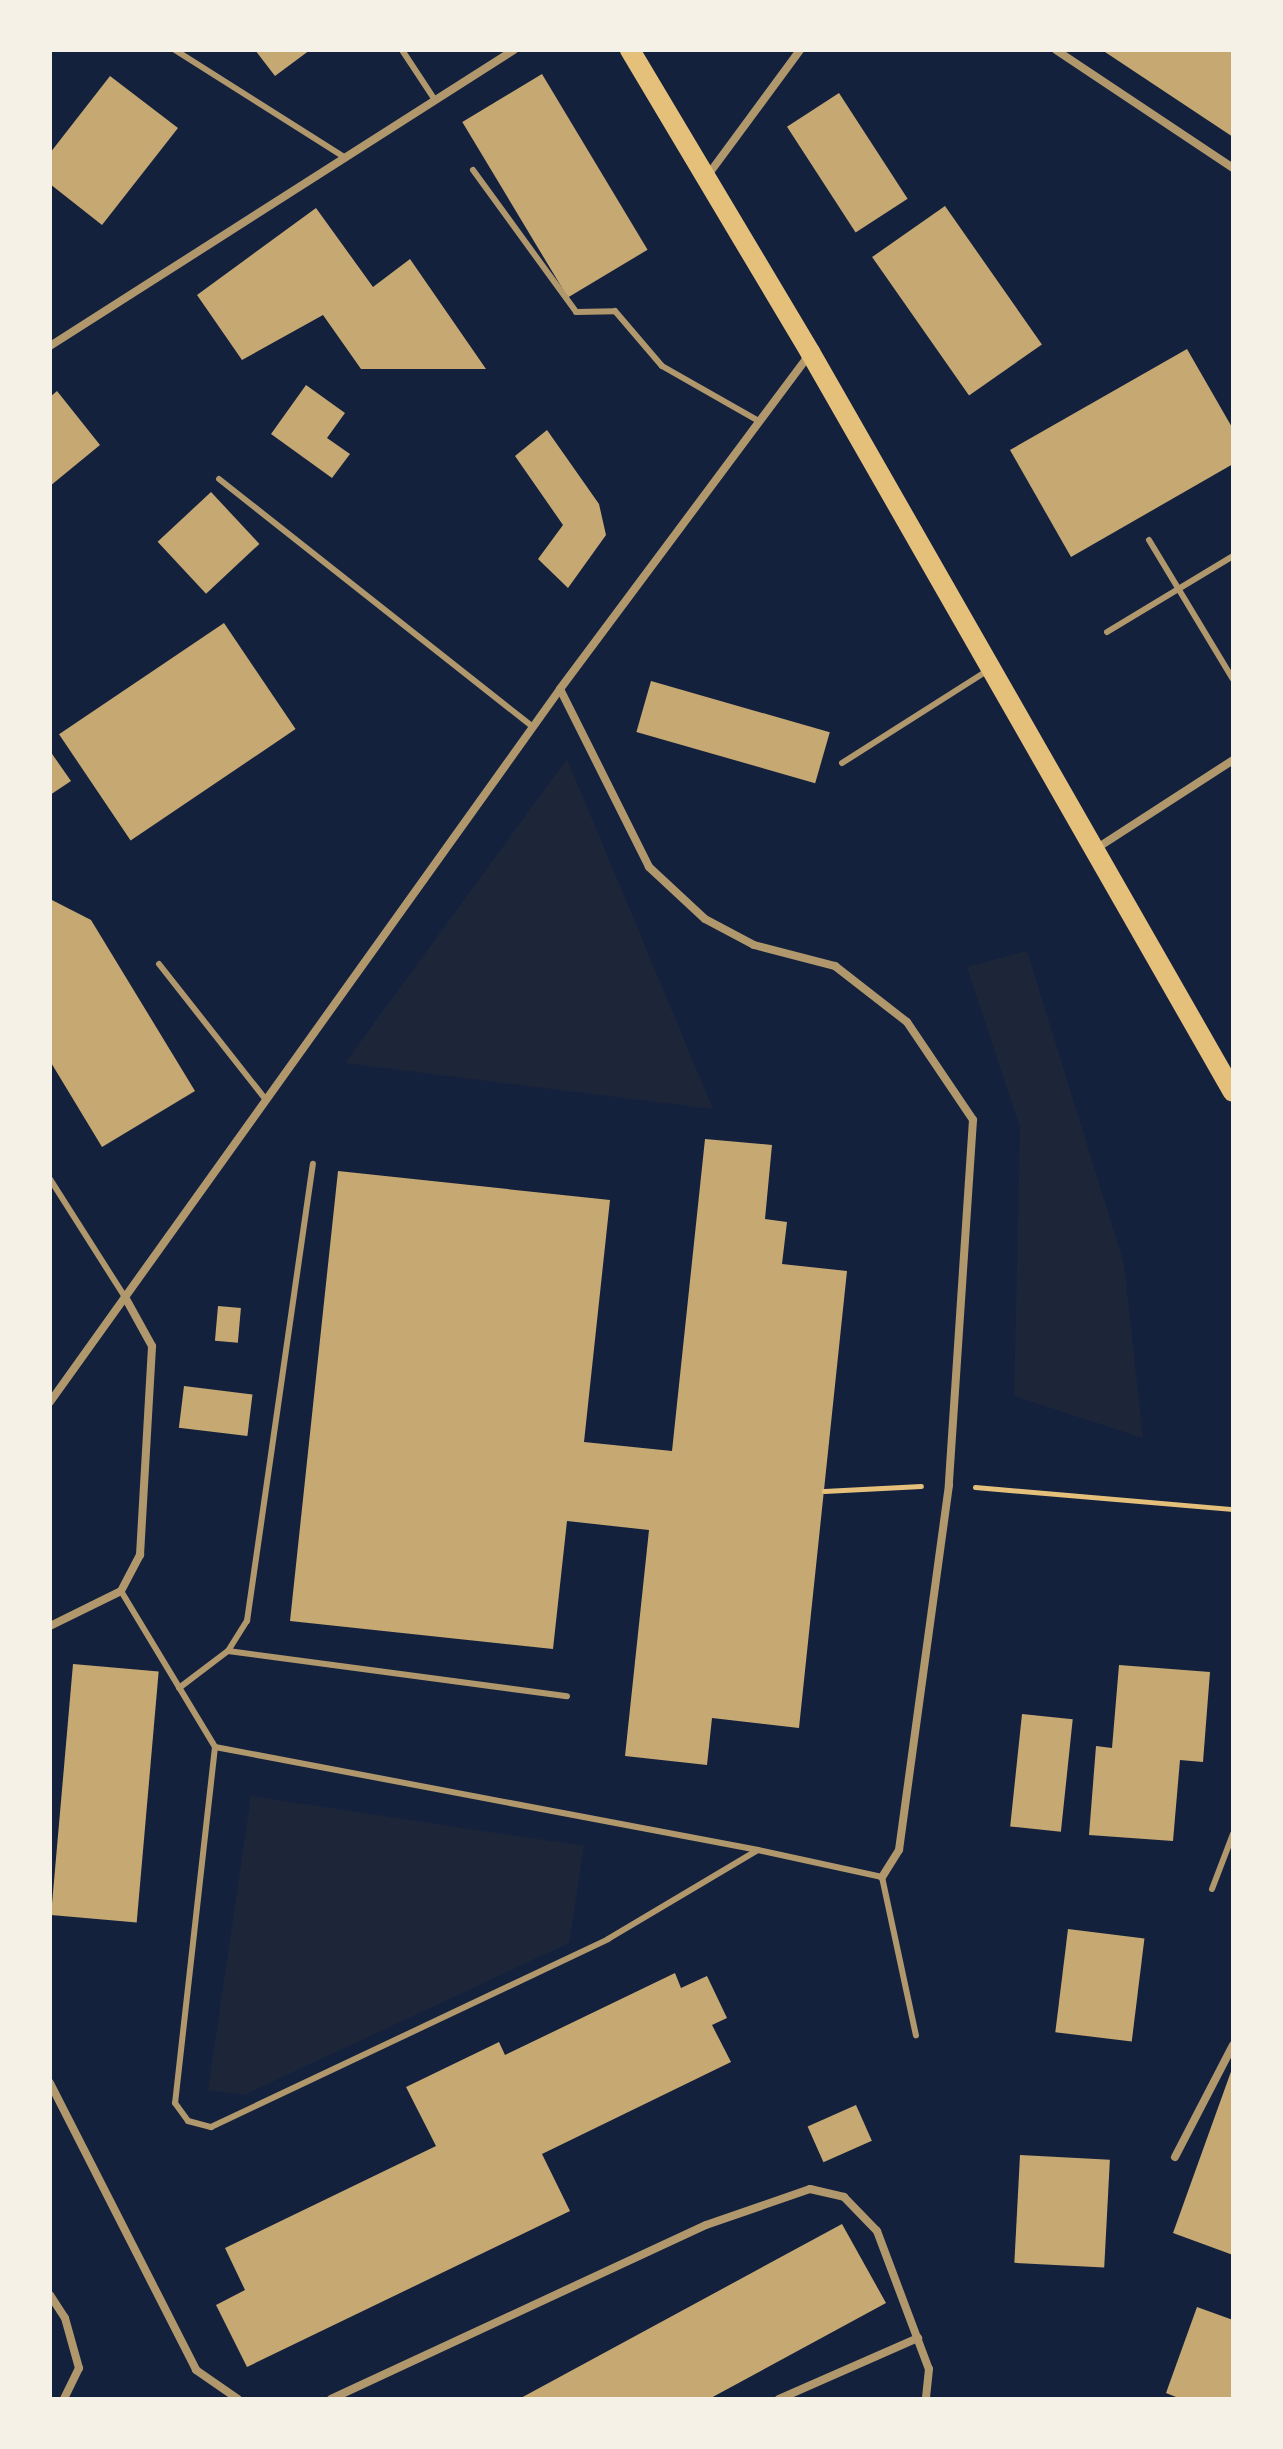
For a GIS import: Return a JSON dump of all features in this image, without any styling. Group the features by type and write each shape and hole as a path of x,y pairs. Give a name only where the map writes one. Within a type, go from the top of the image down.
{"main road":[{"path":"630,50 810,352 1233,1092"}],"street":[{"path":"50,346 514,50"},
{"path":"706,178 800,50"},
{"path":"1056,50 1233,168"},
{"path":"50,1402 560,689 810,352"},
{"path":"560,689 649,867 705,919 754,945 835,966 907,1022 973,1120 949,1485 899,1850 882,1877"},
{"path":"1093,851 1233,760"},
{"path":"50,1626 121,1591 140,1555 152,1346 125,1297"},
{"path":"1175,2157 1233,2045"},
{"path":"50,2083 196,2370 238,2399"},
{"path":"331,2399 706,2225 810,2189 844,2197 877,2231 929,2369 926,2399"},
{"path":"50,2295 65,2318 79,2368 64,2399"},
{"path":"779,2399 918,2338"}],"lane":[{"path":"175,50 346,158"},
{"path":"402,50 435,100"},
{"path":"473,170 576,312 615,311 662,366 759,421"},
{"path":"219,479 533,727"},
{"path":"1149,540 1233,679"},
{"path":"1107,632 1233,556"},
{"path":"842,763 990,669"},
{"path":"159,964 266,1100"},
{"path":"179,1688 228,1651 247,1621 313,1164"},
{"path":"50,1179 125,1297"},
{"path":"121,1591 215,1747 175,2103 188,2121 211,2127 608,1939 758,1850"},
{"path":"228,1651 567,1696"},
{"path":"215,1747 758,1850 882,1877 916,2035"},
{"path":"1212,1889 1233,1834"}],"path":[{"path":"824,1491 949,1485 1233,1509"}],"shaded area":[{"path":"567,759 713,1109 345,1063"},
{"path":"1027,951 1124,1264 1143,1438 1014,1396 1020,1127 967,967"},
{"path":"251,1796 584,1846 569,1943 244,2095 208,2090"}],"building":[{"path":"255,50 310,50 275,76"},
{"path":"1102,50 1233,50 1233,137"},
{"path":"542,74 648,250 568,298 462,122"},
{"path":"110,76 178,128 102,225 50,184 50,153"},
{"path":"839,93 908,199 856,232 787,127"},
{"path":"945,206 1042,344 969,395 872,257"},
{"path":"316,208 373,287 410,259 486,369 361,369 323,315 242,360 197,295"},
{"path":"1187,349 1233,429 1233,464 1071,557 1010,450"},
{"path":"306,385 345,413 327,438 350,454 332,478 271,434"},
{"path":"57,391 100,445 50,486 50,397"},
{"path":"547,430 599,504 606,535 568,588 538,559 563,525 515,456"},
{"path":"211,492 259,544 206,594 158,542"},
{"path":"224,623 296,729 131,840 59,734"},
{"path":"651,681 830,732 815,783 636,732"},
{"path":"50,751 71,781 50,795"},
{"path":"50,899 91,920 195,1091 102,1147 50,1061"},
{"path":"705,1139 772,1145 765,1219 787,1222 782,1264 847,1271 799,1728 712,1718 707,1765 625,1756 649,1530 567,1521 553,1649 290,1621 338,1171 610,1200 584,1442 672,1451"},
{"path":"218,1306 241,1308 238,1343 215,1341"},
{"path":"184,1386 252,1394 247,1436 179,1428"},
{"path":"73,1664 159,1671 137,1923 51,1915"},
{"path":"1119,1665 1210,1672 1203,1762 1180,1760 1173,1841 1089,1835 1096,1746 1112,1748"},
{"path":"1022,1714 1073,1719 1061,1832 1010,1826"},
{"path":"1068,1929 1144,1938 1132,2042 1055,2032"},
{"path":"675,1973 681,1988 707,1976 727,2018 712,2025 731,2062 542,2154 570,2211 247,2367 216,2305 245,2290 225,2248 436,2146 406,2087 499,2042 505,2055"},
{"path":"1233,2066 1233,2255 1173,2233"},
{"path":"856,2105 872,2141 823,2162 808,2127"},
{"path":"1020,2155 1110,2160 1104,2268 1014,2263"},
{"path":"842,2224 886,2303 709,2399 519,2399"},
{"path":"1197,2307 1233,2320 1233,2399 1181,2399 1166,2393"}]}
